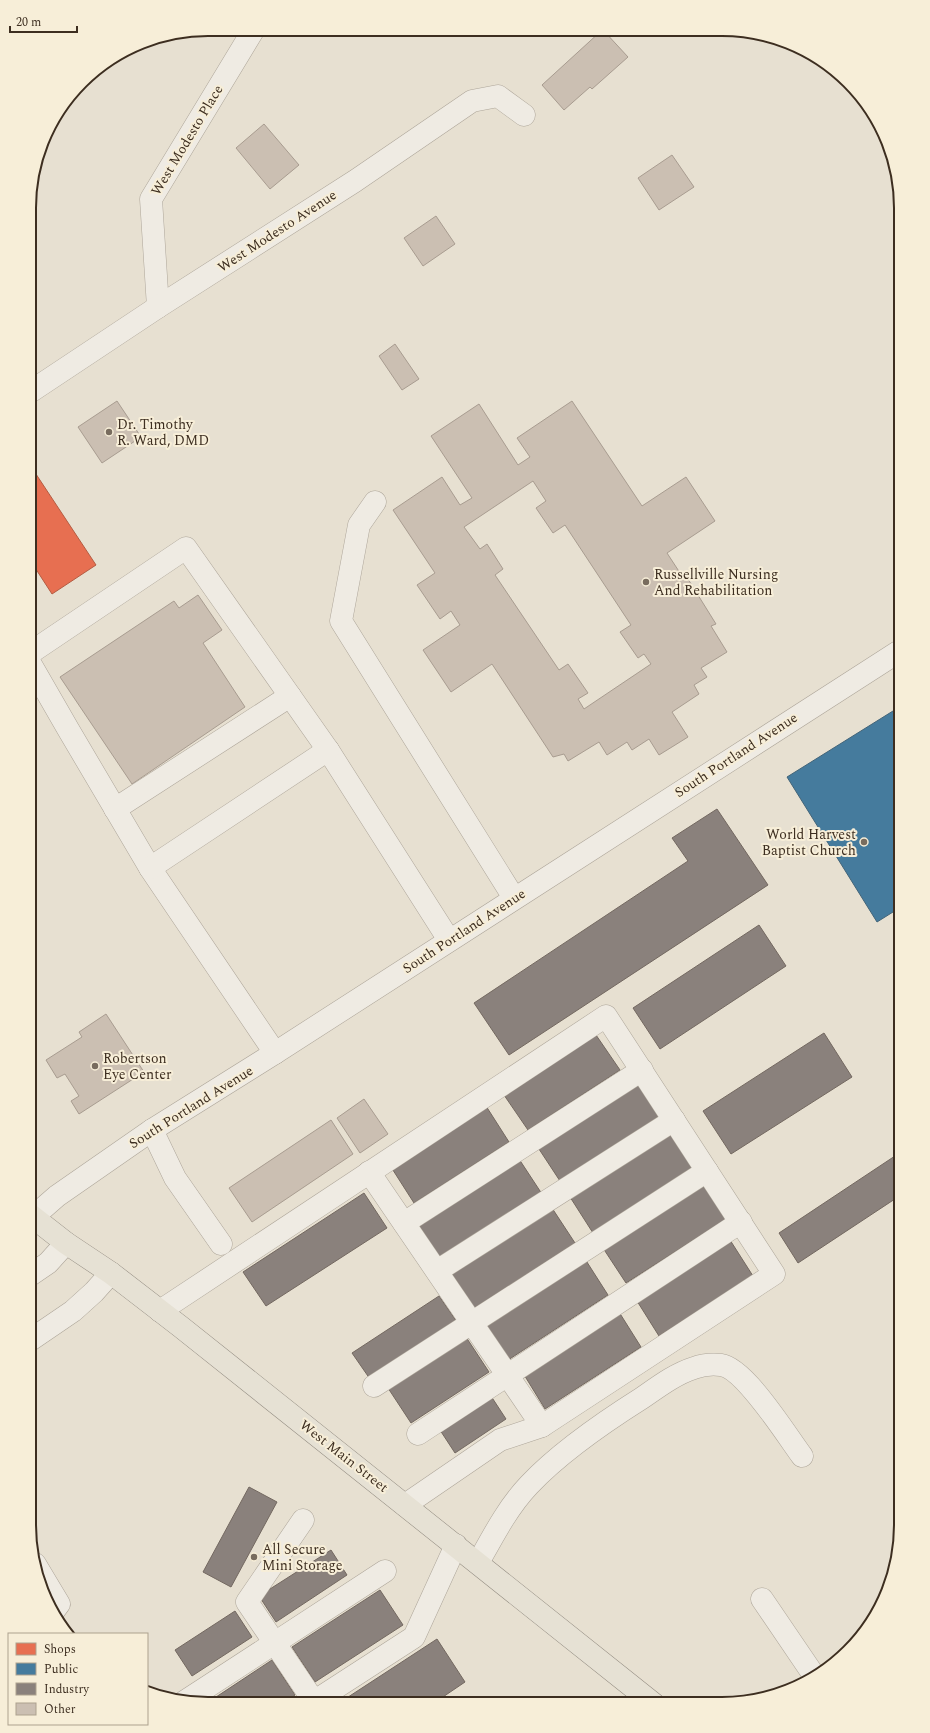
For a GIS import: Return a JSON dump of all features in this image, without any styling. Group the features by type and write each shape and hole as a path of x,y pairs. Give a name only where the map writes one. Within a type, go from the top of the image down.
{"main road":[{"name":"West Main Street","path":"36,1219 66,1243 111,1273 160,1311 645,1697"}],"street":[{"name":"West Modesto Place","path":"158,307 151,199 250,36"},
{"name":"West Modesto Avenue","path":"36,388 158,307 355,181 472,101 498,96 524,115"},
{"path":"375,502 359,525 341,621 514,898"},
{"path":"36,649 186,548 328,750 449,940"},
{"name":"South Portland Avenue","path":"36,1211 152,1130 276,1053 514,898 894,655"},
{"path":"36,673 150,868 276,1053"},
{"path":"115,809 290,696"},
{"path":"150,868 328,750"},
{"path":"160,1311 606,1016 774,1274 542,1426 500,1440 405,1505"},
{"path":"404,1223 642,1070"},
{"path":"437,1271 674,1120"},
{"path":"152,1130 175,1178 221,1244"},
{"path":"374,1386 707,1171"},
{"path":"370,1172 542,1426"},
{"path":"418,1434 741,1222"},
{"path":"36,1271 48,1263 66,1243"},
{"path":"36,1336 73,1311 94,1292 111,1273"},
{"path":"478,1563 509,1512 528,1486 544,1470 618,1413 669,1380 694,1368 707,1365 722,1365 736,1372 752,1387 802,1456"},
{"path":"303,1520 247,1602 311,1697"},
{"path":"322,1697 414,1637 456,1545"},
{"path":"192,1697 385,1571"},
{"path":"45,1580 59,1604 57,1607"},
{"path":"762,1599 812,1672"}],"building: Shops":[{"path":"36,474 96,565 52,594 36,569"}],"building: Public":[{"name":"World Harvest Baptist Church","path":"894,710 894,911 877,922 787,777"}],"building: Industry":[{"path":"717,809 768,885 509,1055 474,1003 688,861 672,838"},
{"path":"759,925 786,966 660,1049 633,1008"},
{"path":"824,1033 852,1077 731,1154 703,1111"},
{"path":"596,1035 620,1070 528,1130 504,1095"},
{"path":"639,1080 662,1115 560,1181 537,1146"},
{"path":"486,1106 509,1142 414,1203 391,1167"},
{"path":"672,1131 695,1167 593,1233 570,1197"},
{"path":"894,1157 894,1200 798,1263 779,1233"},
{"path":"519,1159 542,1194 439,1261 416,1225"},
{"path":"705,1183 728,1218 626,1283 603,1248"},
{"path":"364,1193 387,1228 266,1306 243,1272"},
{"path":"552,1208 575,1243 472,1310 449,1274"},
{"path":"730,1240 753,1276 659,1336 637,1301"},
{"path":"585,1259 608,1295 505,1362 482,1326"},
{"path":"439,1296 457,1322 370,1379 352,1353"},
{"path":"619,1312 641,1347 545,1409 523,1373"},
{"path":"466,1337 489,1372 411,1423 388,1388"},
{"path":"489,1393 506,1419 455,1453 438,1427"},
{"path":"249,1487 277,1502 231,1587 203,1572"},
{"path":"331,1550 347,1575 276,1622 259,1596"},
{"path":"380,1590 403,1625 315,1682 292,1647"},
{"path":"235,1611 252,1637 192,1676 175,1650"},
{"path":"437,1639 465,1682 443,1697 348,1697"},
{"path":"272,1660 295,1695 292,1697 216,1697"}],"building: Other":[{"path":"596,36 609,36 628,57 592,89 590,87 564,110 542,85"},
{"path":"264,124 299,165 270,189 236,148"},
{"path":"672,155 694,187 659,210 638,178"},
{"path":"436,216 455,244 423,266 404,238"},
{"path":"395,344 419,379 402,390 379,356"},
{"name":"Dr. Timothy R. Ward, DMD","path":"117,401 141,437 102,463 78,427"},
{"name":"Russellville Nursing And Rehabilitation","path":"572,401 642,506 686,477 715,521 667,553 684,579 688,579 716,624 711,626 727,652 701,668 707,677 694,685 699,694 672,712 688,737 659,755 649,739 632,750 627,742 607,755 599,742 568,761 564,754 553,757 492,664 451,692 423,650 460,625 451,611 440,619 417,585 435,573 393,510 442,477 460,505 472,498 431,436 479,404 518,465 530,457 517,438","holes":["533,481 546,501 536,508 553,533 565,525 631,625 620,632 638,658 644,654 651,664 584,709 578,699 588,693 568,664 559,670 495,575 503,569 487,544 480,549 464,527"]},
{"path":"198,595 222,630 203,643 245,707 132,784 60,677 174,601 179,608"},
{"name":"Robertson Eye Center","path":"106,1014 144,1072 79,1114 71,1101 79,1096 65,1074 57,1078 46,1060 82,1037 79,1032"},
{"path":"364,1099 388,1134 360,1153 337,1118"},
{"path":"331,1120 353,1154 252,1222 229,1188"}],"place":[{"name":"Dr. Timothy R. Ward, DMD","path":"109,432"},
{"name":"Russellville Nursing And Rehabilitation","path":"646,582"},
{"name":"World Harvest Baptist Church","path":"864,842"},
{"name":"Robertson Eye Center","path":"95,1066"},
{"name":"All Secure Mini Storage","path":"254,1557"}]}
